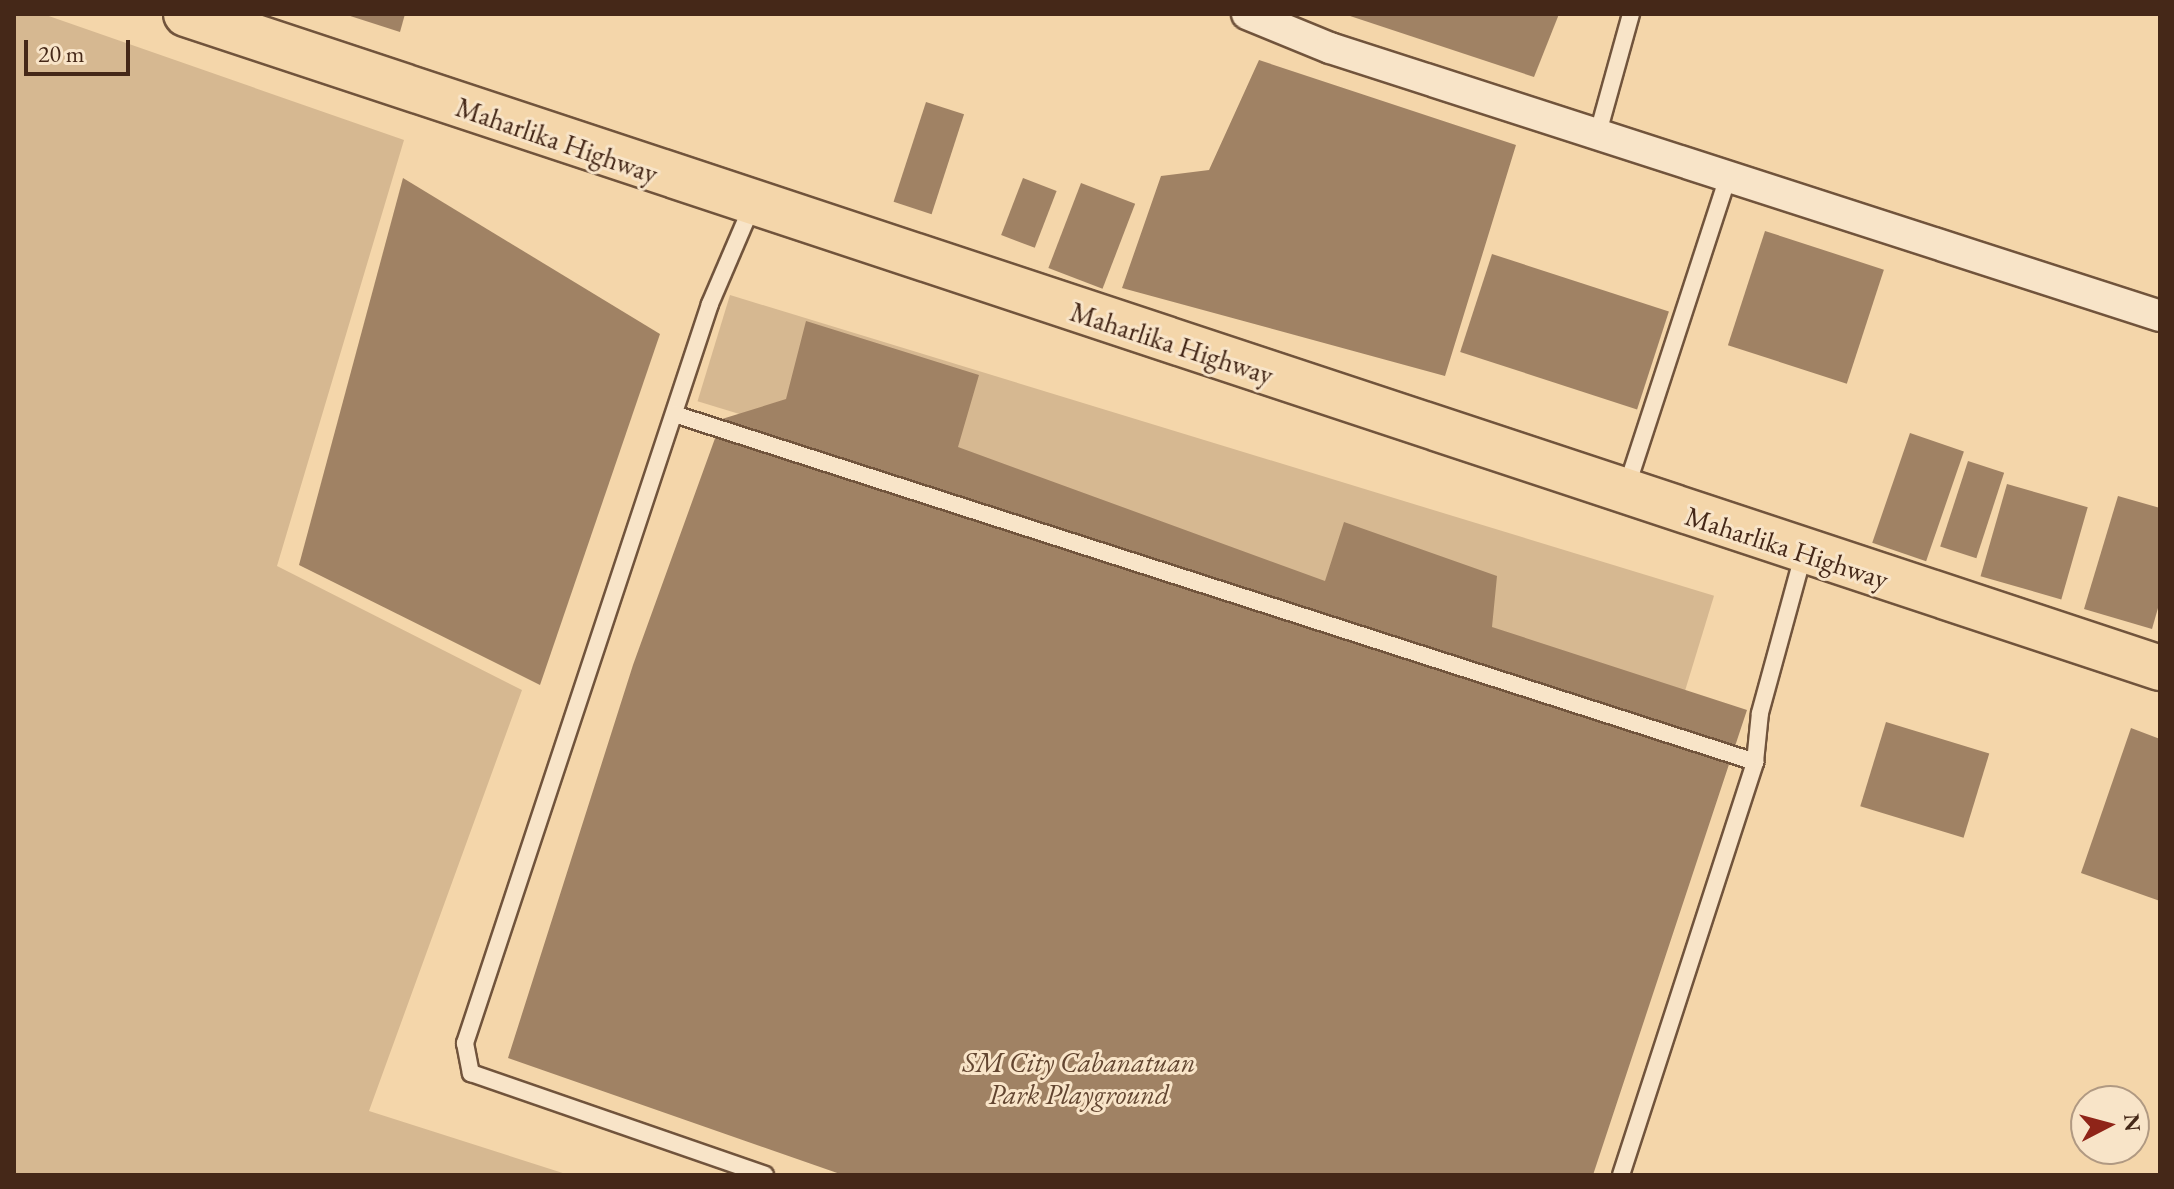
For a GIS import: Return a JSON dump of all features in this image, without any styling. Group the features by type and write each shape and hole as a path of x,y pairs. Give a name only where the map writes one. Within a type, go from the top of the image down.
{"main road":[{"name":"Maharlika Highway","path":"186,14 752,206 2160,668"}],"street":[{"path":"1247,14 1330,48 1729,174 2160,316"}],"lane":[{"path":"1598,133 1631,14"},
{"path":"1624,494 1729,174"},
{"path":"752,206 710,304 465,1043 471,1073 765,1175"},
{"path":"674,414 1755,762"},
{"path":"1621,1175 1755,762 1760,713 1804,552"}],"shaded area":[{"path":"14,14 43,14 404,140 277,566 522,690 369,1111 569,1175 14,1175"},
{"path":"730,295 1714,596 1682,702 698,401"}],"building":[{"path":"344,14 405,14 400,32"},
{"path":"1344,14 1559,14 1534,77"},
{"path":"1259,60 1516,145 1445,376 1122,288 1161,176 1209,170"},
{"path":"926,102 964,114 932,214 894,202"},
{"path":"403,178 660,334 540,685 299,565"},
{"path":"1023,178 1057,191 1035,248 1001,235"},
{"path":"1081,183 1135,204 1103,289 1048,268"},
{"path":"1765,231 1884,270 1847,384 1728,345"},
{"path":"1492,254 1669,311 1637,409 1460,352"},
{"path":"806,321 979,375 958,447 1325,581 1344,522 1497,576 1492,627 1747,710 1593,1175 843,1175 508,1058 633,665 722,419 786,399"},
{"path":"1910,433 1964,452 1926,561 1872,543"},
{"path":"1968,461 2004,473 1976,558 1940,547"},
{"path":"2007,484 2088,507 2061,599 1981,576"},
{"path":"2118,496 2160,508 2160,601 2152,629 2084,609"},
{"path":"1886,722 1989,754 1964,838 1860,806"},
{"path":"2131,728 2160,739 2160,901 2081,873"}],"park label":[{"name":"SM City Cabanatuan Park Playground","path":"1079,1078"}]}
